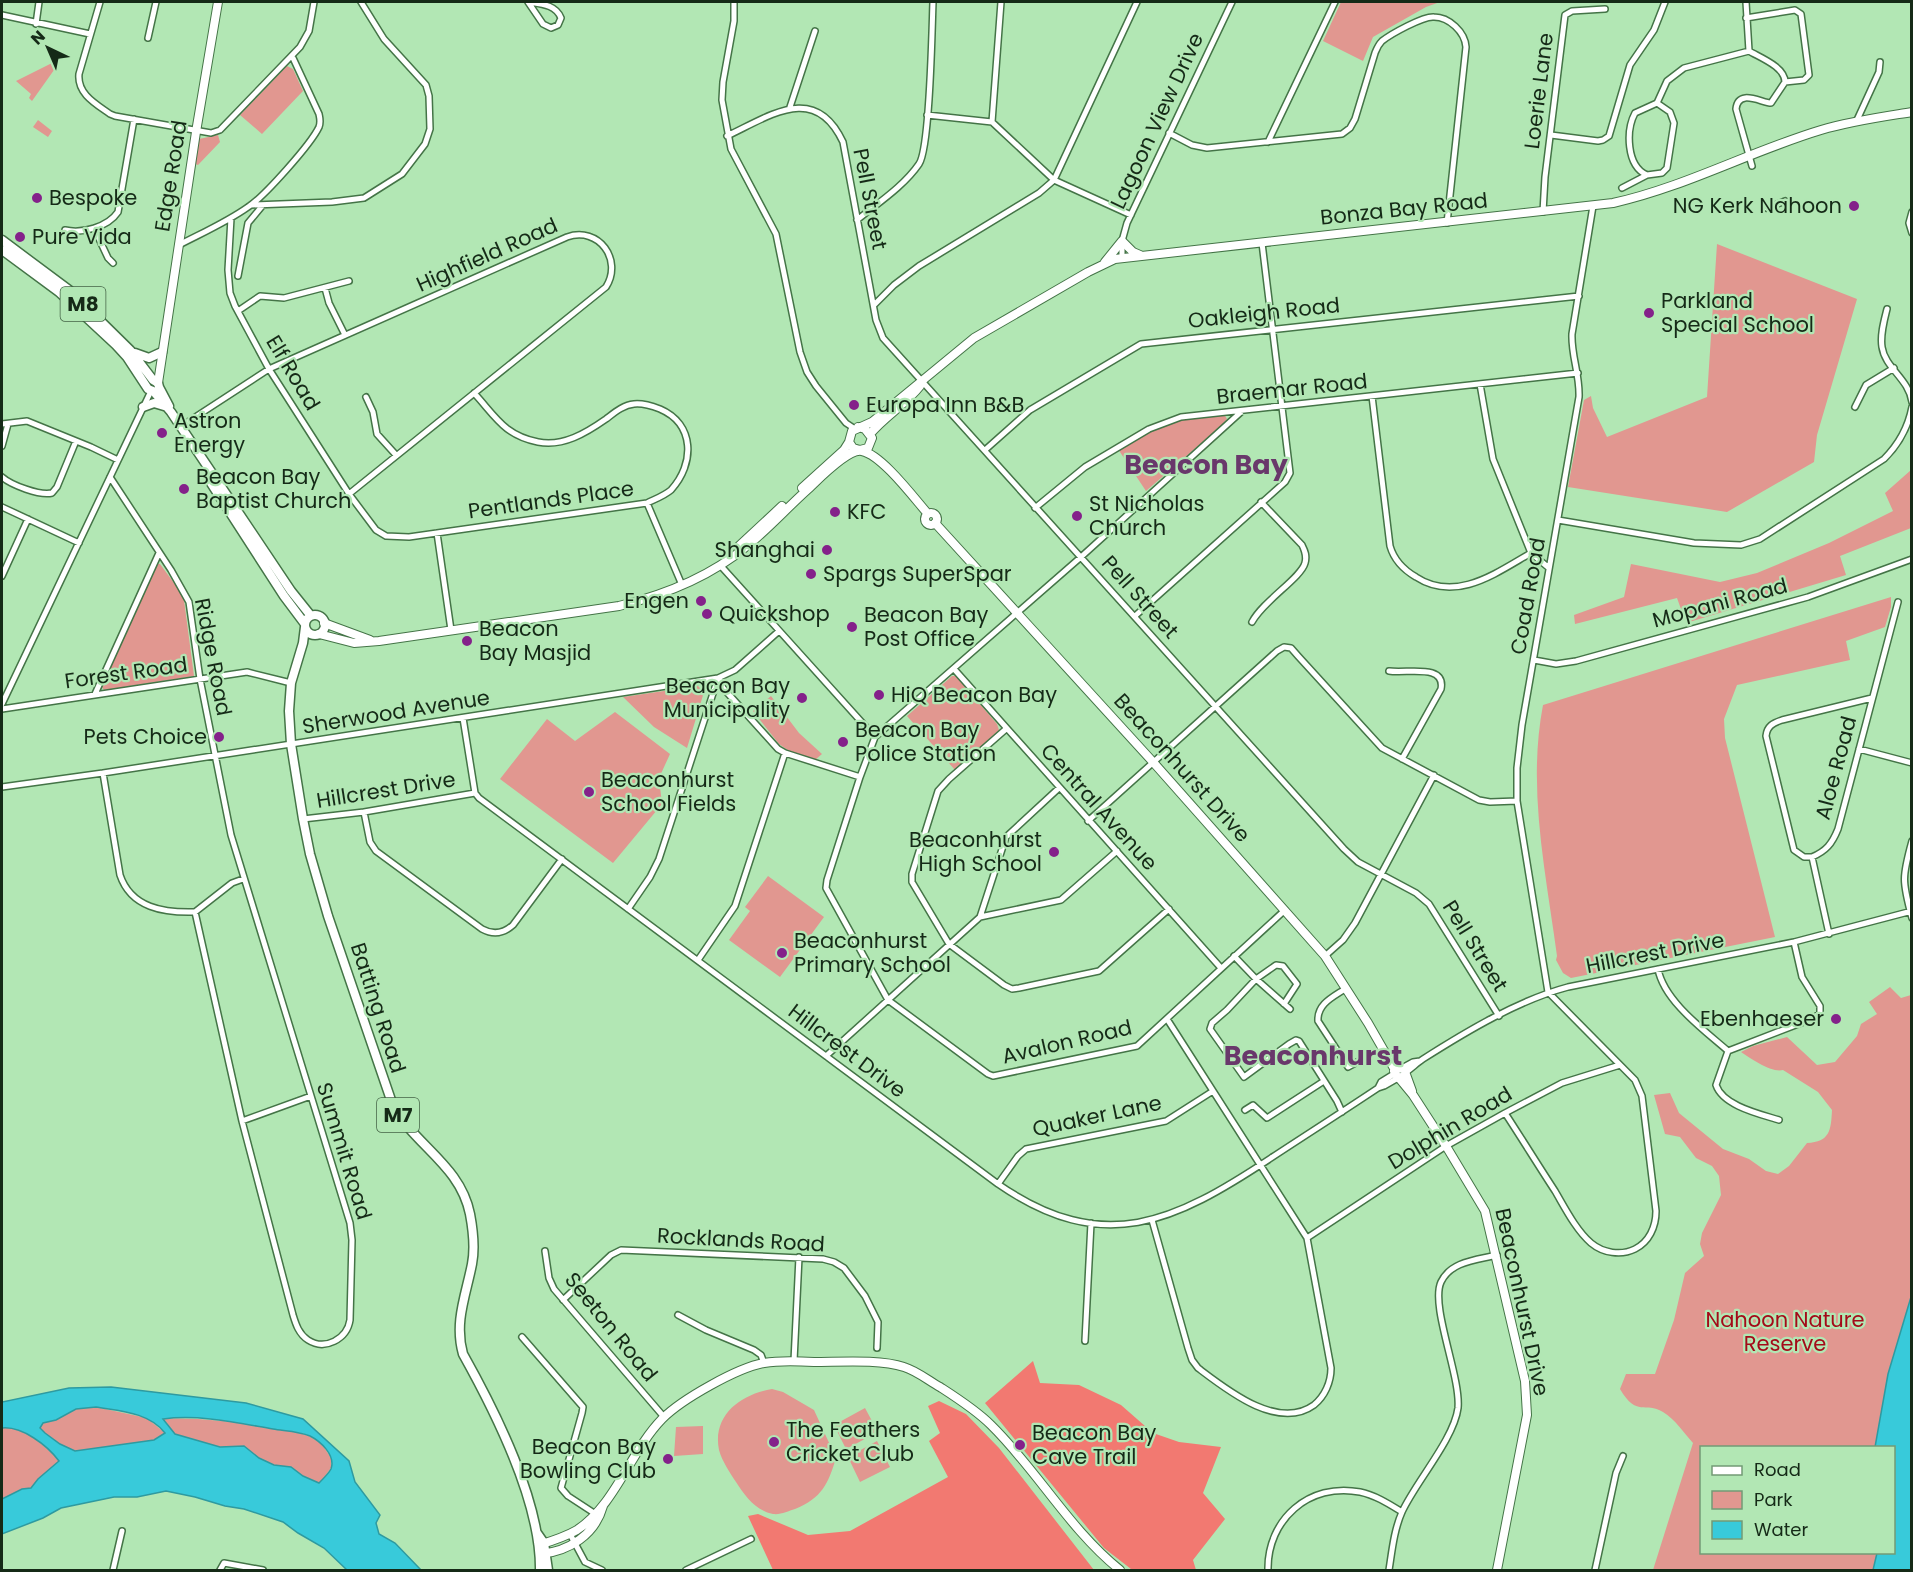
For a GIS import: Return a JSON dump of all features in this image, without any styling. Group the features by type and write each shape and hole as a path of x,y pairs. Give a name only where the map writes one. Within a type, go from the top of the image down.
{"main road":[{"name":"M8","path":"2,240 51,275 69,291 130,350 149,373 154,386"},
{"name":"M8","path":"2,250 67,299 164,394 169,410 297,600 307,622"},
{"path":"130,350 149,358 161,354"},
{"path":"143,407 154,403 169,410"},
{"path":"318,616 324,623 324,629 318,634 310,634 307,622 318,616"},
{"name":"Batting Road","path":"307,622 291,683 289,711 291,744 310,855 385,1087 401,1119 446,1165 465,1198 472,1226 473,1257 460,1312 461,1346 502,1430 527,1497 548,1570"},
{"name":"Batting Road","path":"295,671 318,634"},
{"path":"540,1570 542,1549"}],"street":[{"path":"36,24 39,2"},
{"path":"100,2 79,75 82,92 110,114 211,133 220,130 292,58 309,31 314,2"},
{"path":"148,38 156,2"},
{"name":"Edge Road","path":"2,707 154,386 219,2"},
{"path":"251,205 364,198 402,174 425,144 430,129 429,96 426,85 384,39 361,2"},
{"path":"529,2 554,8 560,14 561,21 555,27 547,27 536,15 529,2"},
{"path":"734,2 734,21 722,90 722,110 727,136 737,163 776,234 800,352 807,372 846,423 866,429 881,462"},
{"path":"857,220 900,184 919,164 923,152 927,115 933,2"},
{"path":"992,122 1001,2"},
{"path":"874,305 894,285 919,266 1039,193 1054,180 1137,2"},
{"name":"Lagoon View Drive","path":"1122,258 1122,241 1131,215 1231,2"},
{"path":"1268,142 1335,2"},
{"path":"1551,135 1598,141 1609,136 1630,65 1654,30 1665,2"},
{"path":"1746,2 1749,51"},
{"name":"Loerie Lane","path":"1543,212 1545,177 1565,15 1572,11 1605,9"},
{"path":"1746,18 1795,10 1801,14 1809,75 1804,80 1785,82"},
{"path":"2,15 90,34"},
{"path":"1169,133 1202,148 1335,135 1347,131 1355,118 1379,44 1421,20 1432,17 1440,18 1461,32 1466,47 1447,223"},
{"path":"727,136 790,107 815,31"},
{"path":"1647,175 1640,171 1631,154 1630,131 1635,113 1657,104 1667,81 1684,68 1749,51 1781,71 1785,76 1785,82 1771,102 1766,103 1753,97 1737,104 1736,109 1752,166"},
{"path":"179,245 251,205 298,156 319,125 318,108 292,58"},
{"path":"1857,120 1879,72 1880,62"},
{"path":"1622,188 1647,175 1662,173 1667,168 1674,123 1667,109 1657,104"},
{"name":"Pell Street","path":"790,107 817,112 830,123 843,142 874,305 883,338 1344,849 1358,862 1430,904 1499,1016"},
{"name":"Bonza Bay Road","path":"857,428 872,422 908,390 922,382 974,338 1104,264 1122,258 1593,206 1635,198 1820,130 1857,120 1911,112"},
{"path":"927,115 992,122 1054,180 1131,215"},
{"path":"65,230 73,232 94,228 112,219 119,209 134,119"},
{"path":"1767,208 1785,201"},
{"path":"238,276 248,223 263,205"},
{"name":"Coad Road","path":"1548,992 1517,801 1516,782 1518,750 1579,397 1578,373 1572,342 1593,206"},
{"path":"1911,212 1909,223 1911,233"},
{"name":"Elf Road","path":"231,218 228,281 238,311 269,369 349,494 374,528"},
{"path":"94,228 108,258 113,263"},
{"name":"Highfield Road","path":"180,427 269,369 567,237 581,233 597,239 611,260 611,272 606,287 349,494"},
{"path":"1104,264 1122,241 1133,252 1141,256"},
{"path":"1135,616 1285,482 1290,473 1262,243"},
{"path":"238,311 260,296 284,298 349,281"},
{"path":"325,288 329,303 345,335"},
{"name":"Oakleigh Road","path":"985,450 1030,410 1136,346 1153,342 1579,296"},
{"path":"1887,309 1882,347 1885,356 1910,391 1911,402"},
{"path":"1855,407 1866,385 1894,368"},
{"name":"Braemar Road","path":"1035,508 1078,472 1164,422 1192,416 1578,373"},
{"name":"Bonza Bay Road","path":"871,438 878,425 913,395 922,382"},
{"path":"1480,384 1490,450 1531,553 1550,568"},
{"name":"Pentlands Place","path":"374,528 383,535 392,537 437,533 646,503 672,489 681,475 688,455 684,429 672,415 647,405 628,405 572,439 542,442 519,437 508,431 474,393"},
{"path":"1371,396 1390,546 1396,560 1403,567 1424,583 1444,588 1464,586 1482,580 1531,553"},
{"path":"366,397 373,412 377,434 396,454"},
{"path":"1558,520 1694,543 1741,546 1750,544 1884,459 1902,436 1911,407"},
{"name":"Avalon Road","path":"1241,412 1081,557 875,737 860,777 826,888 888,1000 993,1076 1135,1047 1285,910"},
{"path":"2,446 5,424 27,421 118,460"},
{"path":"846,423 848,440 853,448 871,454 881,462"},
{"path":"720,565 844,450 857,428"},
{"path":"318,634 354,643 619,606 655,596 720,565 746,547 849,454 868,448 871,438"},
{"path":"2,477 6,481 39,494 52,493 57,487 76,441"},
{"name":"Beaconhurst Drive","path":"881,462 928,514 932,513 936,516 935,523 1018,612 1325,956 1384,1049 1386,1057 1400,1073 1481,1202 1497,1255 1525,1381 1527,1401 1525,1428 1497,1570"},
{"name":"Ridge Road","path":"110,477 189,602 214,756"},
{"path":"1252,622 1264,604 1302,569 1306,561 1302,545 1261,502"},
{"path":"646,503 682,585"},
{"path":"2,507 79,543"},
{"path":"2,576 28,519"},
{"path":"437,533 451,630"},
{"path":"94,694 159,553"},
{"name":"Mopani Road","path":"1534,660 1556,664 1576,661 1808,597 1911,559"},
{"path":"720,565 875,737"},
{"name":"Aloe Road","path":"1812,857 1825,851 1834,839 1844,809 1898,602"},
{"path":"324,623 371,641"},
{"name":"Sherwood Avenue","path":"2,787 719,678 739,667 779,631"},
{"path":"1088,820 1284,647 1291,648 1376,743 1483,801 1517,801"},
{"name":"Central Avenue","path":"954,669 1221,968"},
{"path":"1389,671 1434,672 1440,676 1442,683 1441,689 1402,759"},
{"name":"Forest Road","path":"2,707 247,672 291,683"},
{"path":"719,678 723,688 778,749 860,777"},
{"path":"628,909 650,877 659,859 719,678"},
{"path":"1829,933 1812,857 1804,857 1794,850 1766,731 1770,725 1782,720 1872,698"},
{"path":"463,718 475,793"},
{"path":"1006,729 938,791 912,874 912,882 949,944 1004,985 1012,989 1019,988 1099,970 1169,909"},
{"path":"1859,749 1911,763"},
{"path":"698,960 735,906 785,753"},
{"name":"Summit Road","path":"195,912 261,1199 298,1329 313,1342 335,1341 345,1334 349,1325 351,1233 243,879 214,756"},
{"path":"103,773 120,875 127,890 143,904 170,911 195,912 232,883 243,879"},
{"path":"1325,956 1348,933 1434,775"},
{"path":"980,917 1006,837 1059,788"},
{"name":"Hillcrest Drive","path":"303,819 364,812 475,793 998,1184 1033,1206 1068,1219 1091,1223 1125,1224 1152,1220 1204,1200 1384,1086 1413,1062 1419,1061 1499,1016 1548,992 1794,942 1911,913"},
{"path":"364,812 370,842 376,851 482,929 492,933 504,931 513,925 562,859"},
{"path":"1911,841 1903,882 1911,913"},
{"path":"825,1056 980,917 1061,900 1118,851"},
{"path":"1779,1120 1748,1111 1719,1092 1716,1085 1728,1052 1814,1018 1820,1013 1820,1006 1802,977 1794,942"},
{"path":"1234,956 1290,1009"},
{"path":"1284,1004 1297,984 1283,966 1276,965 1256,979 1211,1025 1210,1032 1244,1077 1297,1040 1303,1045 1342,1112"},
{"path":"1658,969 1660,980 1666,990 1728,1052"},
{"path":"1345,989 1322,1006 1318,1014 1318,1021 1348,1067 1361,1060"},
{"path":"1505,1113 1586,1238 1593,1245 1613,1253 1623,1253 1642,1245 1651,1234 1656,1217 1642,1096 1635,1080 1548,992"},
{"path":"1152,1220 1194,1364 1261,1408 1281,1414 1299,1412 1312,1406 1322,1396 1331,1377 1330,1358 1307,1238 1167,1019"},
{"name":"Dolphin Road","path":"1307,1238 1446,1146 1505,1113 1562,1083 1620,1065"},
{"path":"1245,1110 1253,1105 1264,1117 1270,1117 1324,1081"},
{"name":"Quaker Lane","path":"998,1184 1017,1156 1026,1149 1166,1121 1213,1091"},
{"path":"242,1120 311,1096"},
{"path":"1085,1341 1091,1223"},
{"name":"Rocklands Road","path":"563,1299 611,1255 621,1250 798,1257 831,1261 848,1272 876,1316 878,1348"},
{"name":"Seeton Road","path":"545,1251 552,1286 664,1417"},
{"path":"1613,1253 1616,1261"},
{"path":"1389,1570 1396,1530 1402,1512 1447,1436 1458,1408 1457,1390 1439,1299 1442,1282 1450,1271 1459,1265 1497,1255"},
{"path":"794,1361 798,1257"},
{"path":"678,1315 706,1330 754,1350 761,1355 764,1363"},
{"path":"522,1337 582,1405 582,1413 561,1488 568,1496 594,1514"},
{"path":"542,1549 582,1526 603,1505 647,1438 664,1417 687,1400 712,1386 740,1371 764,1363 794,1361 885,1364 905,1367 951,1395 991,1424 1093,1547 1120,1570"},
{"path":"1595,1570 1616,1473 1623,1456"},
{"path":"1268,1570 1270,1546 1276,1531 1291,1511 1313,1497 1334,1491 1360,1492 1402,1512"},
{"path":"542,1549 575,1544 598,1521 603,1505"},
{"path":"113,1570 122,1531"},
{"path":"570,1534 585,1562 602,1570"},
{"path":"686,1570 751,1539"},
{"path":"220,1570 224,1563 263,1570"}],"green space":[{"path":"1341,2 1440,2 1426,7 1373,37 1363,61 1323,41"},
{"path":"52,63 59,63 32,101 29,98 31,94 16,81"},
{"path":"287,66 293,69 303,91 262,134 240,115"},
{"path":"38,120 52,131 48,137 33,127"},
{"path":"218,135 220,142 198,165 195,164 199,139"},
{"path":"1717,244 1857,299 1817,435 1814,462 1727,512 1568,487 1584,400 1591,396 1593,408 1607,437 1707,397"},
{"path":"1224,414 1227,419 1221,426 1146,491 1118,449 1154,428 1180,419"},
{"path":"1911,470 1911,528 1840,556 1846,575 1686,623 1677,598 1575,624 1574,615 1624,597 1631,564 1720,582 1757,573 1829,543 1893,511 1885,493"},
{"path":"158,564 177,587 184,600 194,676 104,690 101,686 102,682"},
{"path":"1891,597 1891,607 1885,627 1846,641 1850,660 1737,685 1724,719 1725,738 1775,937 1571,978 1563,973 1556,960 1537,799 1539,736 1543,705"},
{"path":"952,676 956,676 997,724 999,730 955,770 907,716"},
{"path":"698,686 704,692 687,748 654,727 623,697"},
{"path":"771,696 799,733 822,754 815,760 789,751 779,744 753,711"},
{"name":"Beaconhurst School Fields","path":"615,712 670,754 659,778 662,804 613,863 500,779 547,719 575,741"},
{"path":"768,876 824,917 780,977 729,940 750,911 745,907"},
{"name":"Nahoon Nature Reserve","path":"1890,987 1901,998 1911,995 1911,1297 1888,1374 1875,1446 1700,1446 1700,1554 1877,1554 1873,1570 1653,1570 1693,1443 1663,1412 1636,1406 1620,1389 1626,1374 1655,1374 1674,1320 1685,1273 1704,1256 1700,1244 1702,1233 1721,1195 1719,1176 1712,1166 1696,1158 1680,1137 1665,1134 1654,1095 1670,1093 1679,1113 1723,1149 1749,1159 1766,1171 1778,1174 1789,1166 1807,1143 1820,1140 1828,1134 1832,1110 1818,1092 1783,1070 1756,1062 1741,1052 1753,1046 1787,1037 1817,1065 1835,1062 1857,1036 1861,1024 1877,1014 1869,1002"},
{"name":"The Feathers Cricket Club","path":"772,1389 783,1392 814,1410 836,1458 827,1483 818,1495 804,1505 776,1514 761,1509 743,1492 722,1458 718,1438 720,1426 731,1408 750,1396"},
{"path":"96,1407 147,1418 165,1433 154,1440 75,1451 60,1444 40,1428 42,1423 56,1420 76,1409"},
{"path":"865,1408 878,1432 846,1449 834,1425"},
{"path":"163,1418 247,1423 297,1432 322,1444 331,1458 331,1468 320,1483 303,1476 291,1467 274,1465 259,1458 244,1446 220,1447 175,1434"},
{"path":"703,1426 703,1454 674,1456 676,1427"},
{"path":"2,1428 18,1430 26,1434 41,1443 59,1461 38,1479 32,1488 22,1489 2,1499"},
{"path":"877,1441 890,1467 860,1482 848,1457"}],"shaded area":[{"path":"1033,1361 1040,1383 1079,1385 1121,1405 1153,1433 1179,1442 1221,1447 1203,1493 1225,1519 1193,1560 1196,1570 1131,1569 1104,1548 985,1403"},
{"path":"939,1401 966,1414 999,1448 1094,1570 773,1570 748,1516 758,1514 808,1535 850,1531 948,1477 929,1441 940,1433 928,1406"}],"water":[{"path":"1911,1297 1911,1570 1873,1570 1877,1554 1895,1554 1895,1446 1875,1446 1888,1374"},
{"path":"111,1387 246,1403 303,1419 349,1461 355,1482 380,1515 376,1523 379,1534 395,1543 421,1570 347,1570 324,1548 283,1522 244,1509 166,1491 137,1497 114,1497 61,1508 43,1518 2,1534 2,1499 22,1489 31,1488 59,1461 48,1449 26,1433 2,1428 2,1402 69,1388","holes":["96,1407 124,1411 142,1417 151,1421 165,1433 154,1440 75,1451 60,1444 40,1428 43,1423 56,1420 76,1409","163,1419 218,1420 305,1434 318,1441 326,1449 331,1459 331,1469 319,1483 303,1476 291,1467 274,1465 259,1458 244,1446 220,1447 175,1434"]}],"place":[{"name":"Bespoke","path":"37,198"},
{"name":"NG Kerk Nahoon","path":"1854,206"},
{"name":"Pure Vida","path":"20,237"},
{"name":"Parkland Special School","path":"1649,313"},
{"name":"Europa Inn B&B","path":"854,405"},
{"name":"Astron Energy","path":"162,433"},
{"name":"Beacon Bay Baptist Church","path":"184,489"},
{"name":"KFC","path":"835,512"},
{"name":"St Nicholas Church","path":"1077,516"},
{"name":"Shanghai","path":"827,550"},
{"name":"Spargs SuperSpar","path":"811,574"},
{"name":"Engen","path":"701,601"},
{"name":"Quickshop","path":"707,614"},
{"name":"Beacon Bay Post Office","path":"852,627"},
{"name":"Beacon Bay Masjid","path":"467,641"},
{"name":"HiQ Beacon Bay","path":"879,695"},
{"name":"Beacon Bay Municipality","path":"802,698"},
{"name":"Pets Choice","path":"219,737"},
{"name":"Beacon Bay Police Station","path":"843,742"},
{"name":"Beaconhurst School Fields","path":"589,792"},
{"name":"Beaconhurst High School","path":"1054,852"},
{"name":"Beaconhurst Primary School","path":"782,953"},
{"name":"Ebenhaeser","path":"1836,1019"},
{"name":"The Feathers Cricket Club","path":"774,1442"},
{"name":"Beacon Bay Cave Trail","path":"1020,1445"},
{"name":"Beacon Bay Bowling Club","path":"668,1459"}],"district":[{"name":"Beacon Bay","path":"1206,465"},
{"name":"Beaconhurst","path":"1313,1056"}]}
